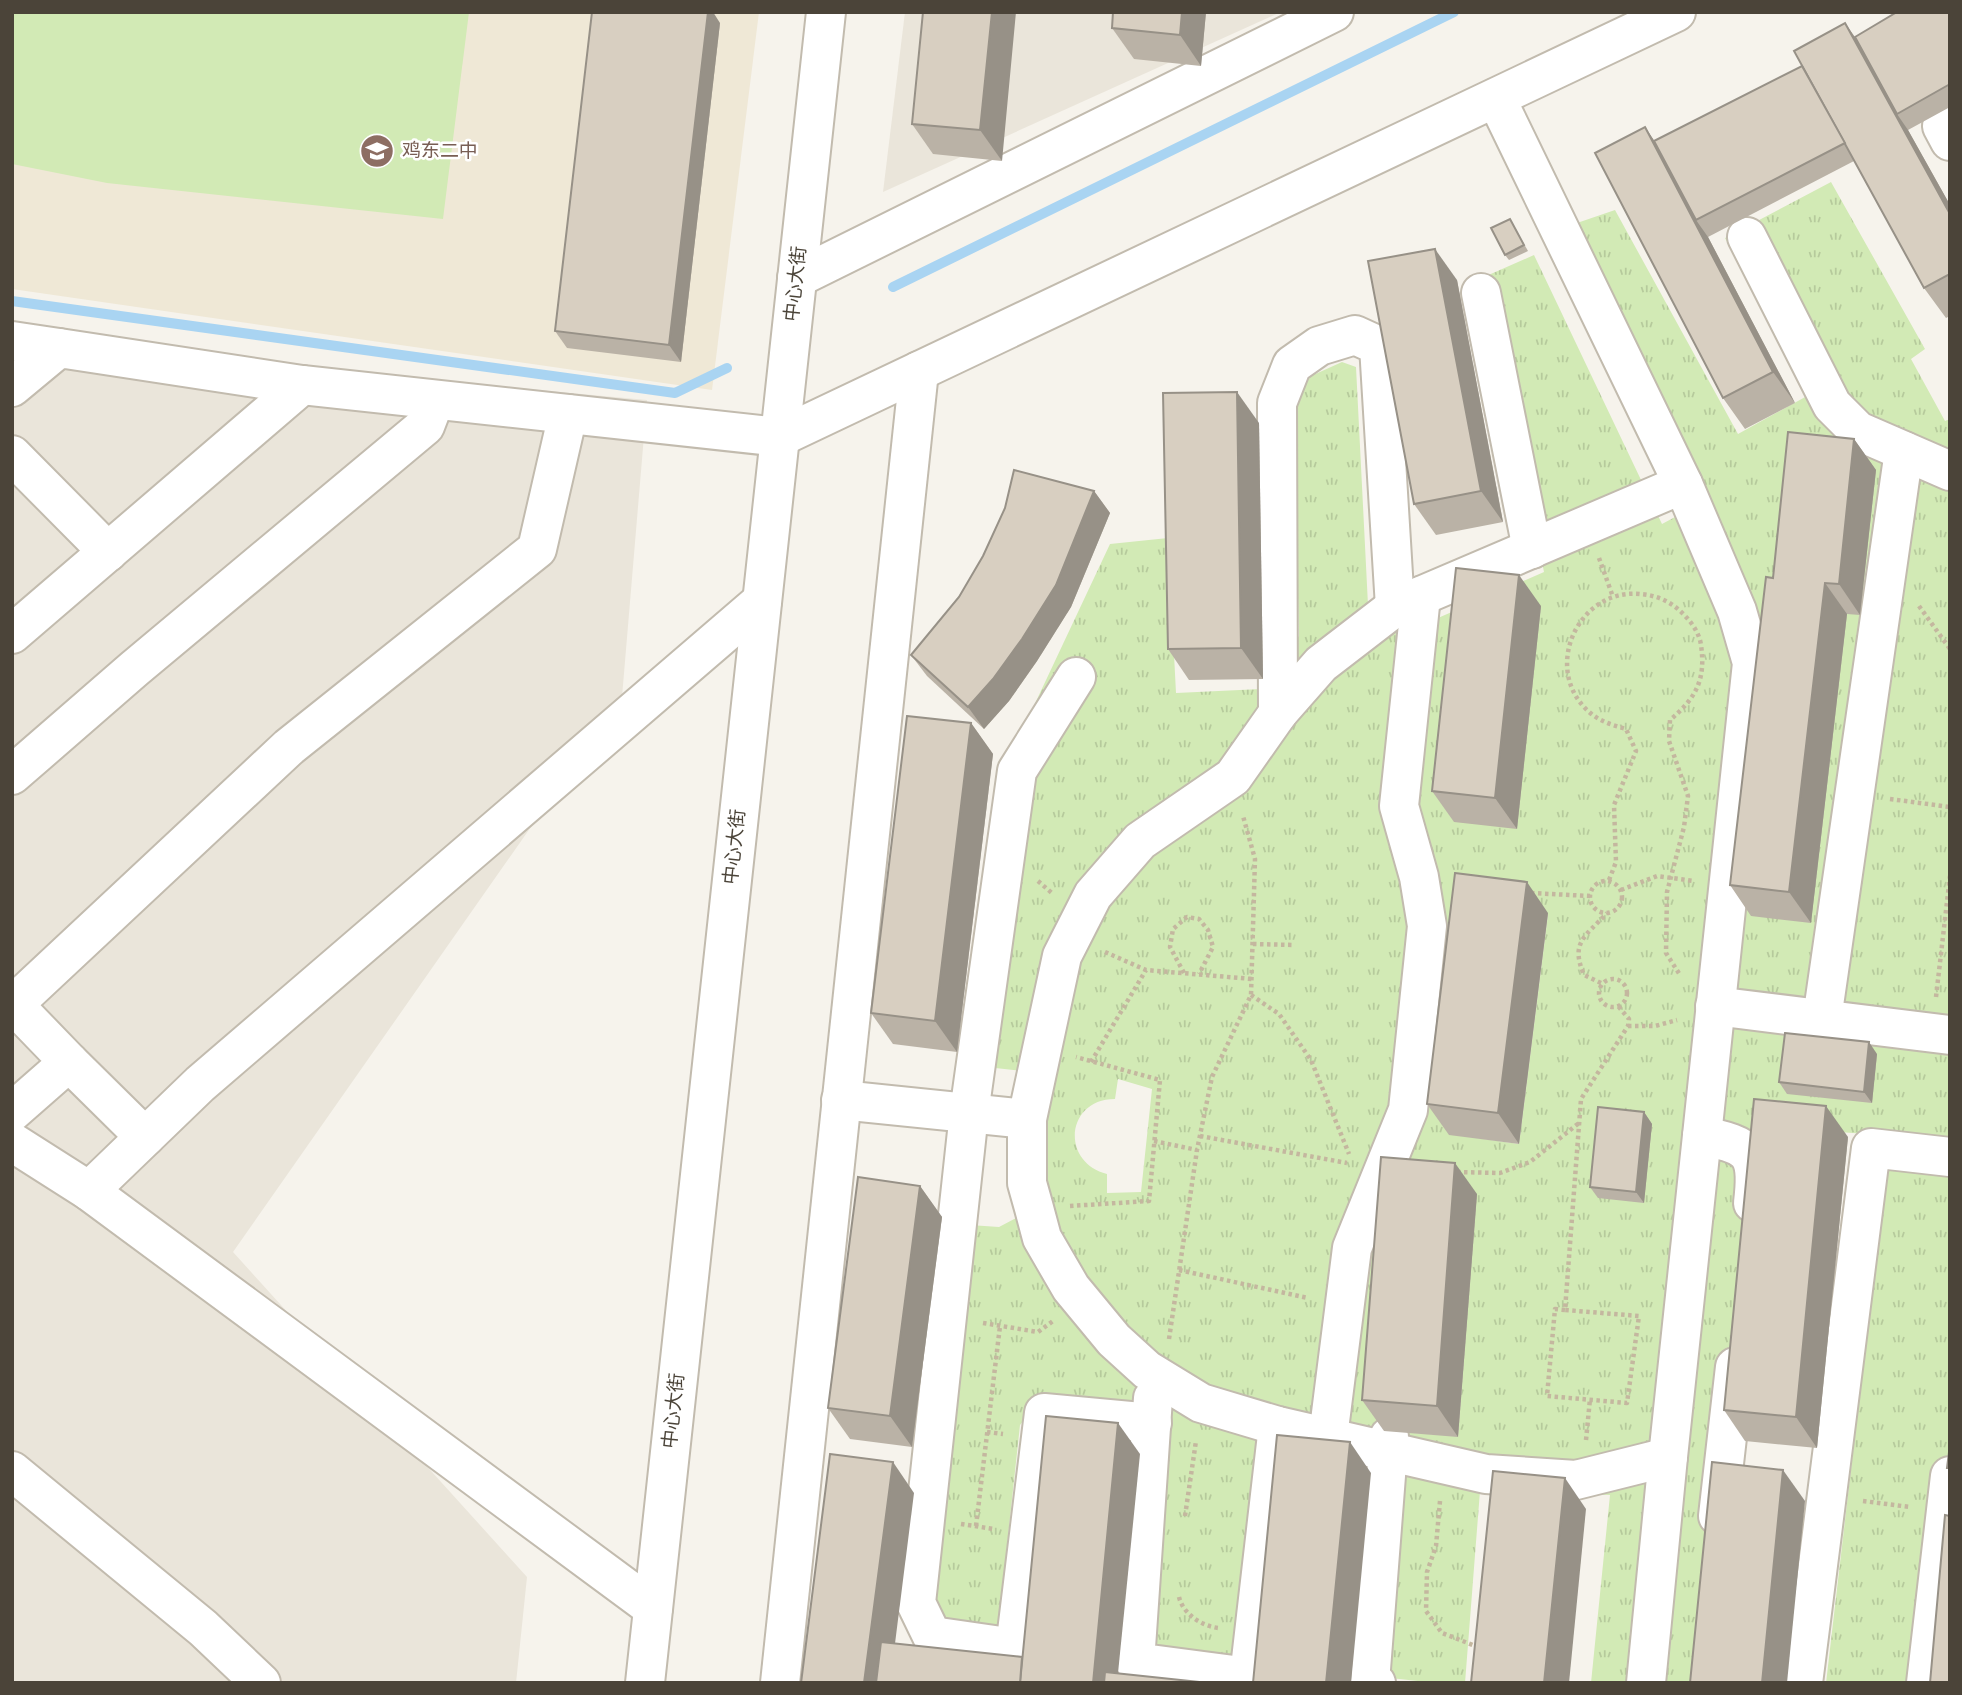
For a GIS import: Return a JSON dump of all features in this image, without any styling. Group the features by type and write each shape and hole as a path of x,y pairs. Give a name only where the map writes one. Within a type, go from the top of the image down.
{"street":[{"name":"中心大街","path":"645,1683 826,12"},
{"path":"797,278 1334,12"},
{"path":"12,341 302,385 780,438 1676,12"},
{"path":"1496,98 1683,484 1737,611 1752,663 1646,1683"},
{"path":"1950,122 1942,126 1950,141"},
{"path":"1747,237 1832,405 1858,431 1950,471"},
{"path":"1481,293 1532,548"},
{"path":"1278,713 1278,403 1292,365 1319,346 1355,335 1379,346 1408,601 1399,806 1419,877 1427,926 1408,1110 1352,1248 1328,1437"},
{"path":"12,387 59,348"},
{"path":"780,1683 919,371"},
{"path":"17,620 108,552 302,385"},
{"path":"12,775 134,669 425,426 435,400"},
{"path":"145,1137 13,1004 289,747 537,549 568,414"},
{"path":"1822,1019 1904,451"},
{"path":"12,455 108,552"},
{"path":"1668,1457 1576,1480 1500,1475 1444,1464 1389,1444 1328,1437 1278,1426 1201,1403 1155,1375 1114,1340 1071,1288 1042,1238 1027,1183 1027,1119 1062,956 1093,895 1140,841 1233,777 1278,713 1321,664 1408,601 1683,484"},
{"path":"89,1191 200,1084 762,601"},
{"path":"1076,677 1017,771 970,1113 916,1603 932,1636 1015,1648 1044,1413 1152,1423"},
{"path":"1715,1006 1822,1019 1940,1019"},
{"path":"12,1112 69,1062"},
{"path":"841,1100 1027,1119"},
{"path":"1702,1136 1731,1141 1750,1155 1757,1172 1749,1241"},
{"path":"12,1142 89,1191 653,1608"},
{"path":"1803,1683 1871,1148 1950,1157"},
{"path":"1715,1545 1738,1338"},
{"path":"1155,1375 1135,1662 1249,1677 1278,1426"},
{"path":"1376,1683 1370,1682 1389,1444"},
{"path":"12,1471 203,1628 261,1683"},
{"path":"1496,1515 1500,1475"},
{"path":"1926,1683 1948,1494"}],"path":[{"path":"1597,552 1613,597"},
{"path":"1609,880 1616,862 1614,805 1636,751 1626,729 1604,723 1587,710 1574,692 1567,671 1567,649 1574,629 1588,611 1606,599 1628,593 1651,595 1672,604 1689,620 1700,639 1703,663 1699,685 1688,705 1670,720 1669,741 1688,796 1684,827 1667,892 1665,953 1685,983"},
{"path":"1155,1375 1166,1355 1197,1150 1212,1077 1251,995 1255,859 1233,777"},
{"path":"1854,794 1950,807"},
{"path":"1006,853 1077,928 1146,970 1252,979"},
{"path":"1621,890 1657,876 1705,882"},
{"path":"1940,1019 1936,999 1950,876"},
{"path":"1601,984 1584,975 1577,960 1578,945 1607,913 1620,905 1621,890 1609,880 1598,882 1591,890 1590,896 1597,910 1607,913"},
{"path":"1525,893 1590,896"},
{"path":"1184,973 1170,947 1173,929 1187,917 1199,919 1208,930 1213,947 1199,975"},
{"path":"1253,944 1295,945"},
{"path":"1091,1062 1146,970"},
{"path":"1609,978 1623,983 1627,996 1618,1006 1609,1007 1601,1001 1598,993 1601,984 1609,978"},
{"path":"1251,995 1279,1014 1311,1060 1354,1165"},
{"path":"1565,1310 1581,1099 1628,1026 1629,1019 1618,1006"},
{"path":"1034,1208 1149,1201 1160,1080 1042,1048"},
{"path":"1154,1141 1197,1150"},
{"path":"1179,1270 1345,1306"},
{"path":"947,1316 1038,1332 1082,1301"},
{"path":"1555,1310 1565,1310 1639,1315 1628,1402 1547,1396 1555,1310"},
{"path":"976,1526 1000,1326"},
{"path":"1585,1446 1590,1399"},
{"path":"1184,1527 1201,1403"},
{"path":"1444,1464 1436,1546 1427,1572 1426,1611 1442,1633 1482,1648"},
{"path":"1827,1496 1948,1494"},
{"path":"925,1519 1029,1534"},
{"path":"1178,1594 1181,1606 1203,1626 1254,1634"}],"shaded area":[{"name":"鸡东二中","path":"12,12 759,12 712,390 12,289"},
{"path":"905,12 1281,12 883,192"},
{"path":"12,342 647,400 622,697 233,1252 527,1577 516,1683 12,1683"}],"green space":[{"path":"12,12 469,12 443,219 107,183 12,164"},
{"path":"1831,182 1925,349 1911,359 1945,421 1950,419 1950,1534 1911,1683 1826,1683 1886,1170 1883,1135 1762,1127 1699,1683 1591,1683 1610,1495 1480,1491 1465,1683 1381,1677 1406,1446 1294,1418 1244,1659 1144,1645 1063,1439 1039,1401 1020,1425 998,1629 938,1627 926,1602 970,1225 999,1227 1018,1217 1041,1163 1050,1074 986,1067 1023,729 1110,544 1168,538 1176,693 1261,689 1299,636 1293,402 1311,376 1342,362 1356,367 1368,605 1408,631 1544,572 1484,277 1534,255 1662,524 1705,501 1577,223 1615,210 1738,434 1807,396 1725,238","holes":["1477,904 1548,914 1519,1144 1449,1134","1118,1079 1152,1089 1141,1192 1107,1193 1107,1174 1092,1167 1082,1157 1076,1145 1075,1132 1086,1109 1099,1102 1115,1099","1476,1194 1458,1436 1385,1431"]}],"building":[{"path":"592,12 708,12 669,345 555,331"},
{"path":"923,12 992,12 980,130 912,124"},
{"path":"1113,12 1182,12 1180,35 1112,28"},
{"path":"1897,12 1950,12 1950,84 1897,114 1855,37"},
{"path":"1845,23 1950,214 1950,274 1924,288 1794,51"},
{"path":"1802,66 1845,143 1696,220 1654,141"},
{"path":"1645,127 1773,372 1723,398 1595,153"},
{"path":"1510,219 1524,245 1505,255 1491,228"},
{"path":"1435,249 1481,491 1414,504 1368,261"},
{"path":"1237,392 1241,648 1168,649 1163,393"},
{"path":"1788,432 1854,439 1839,584 1825,583 1789,892 1730,885 1766,577 1773,578"},
{"path":"1014,470 1094,491 1056,585 1022,639 993,679 968,707 911,655 959,597 983,556 1005,508"},
{"path":"1456,568 1519,575 1495,798 1432,791"},
{"path":"907,716 971,723 935,1021 871,1013"},
{"path":"1455,873 1527,882 1498,1113 1427,1104"},
{"path":"1785,1033 1869,1042 1864,1092 1779,1082"},
{"path":"1754,1099 1826,1106 1796,1417 1724,1410"},
{"path":"1598,1107 1644,1112 1636,1192 1590,1187"},
{"path":"1381,1157 1455,1163 1437,1406 1362,1400"},
{"path":"858,1177 920,1186 890,1416 828,1408"},
{"path":"1046,1416 1118,1423 1093,1683 1020,1683"},
{"path":"1277,1435 1350,1442 1326,1683 1253,1683"},
{"path":"1950,1444 1950,1468 1947,1468"},
{"path":"830,1454 893,1462 864,1683 801,1683"},
{"path":"1712,1462 1783,1470 1762,1683 1690,1683"},
{"path":"1493,1471 1565,1478 1544,1683 1471,1683"},
{"path":"1945,1515 1950,1516 1950,1683 1930,1683"},
{"path":"881,1642 1022,1657 1020,1683 876,1683"},
{"path":"1105,1672 1209,1683 1104,1683"}],"waterway":[{"path":"893,287 1454,12"},
{"path":"12,301 675,393 727,368"}],"place":[{"name":"鸡东二中","path":"377,151"}]}
